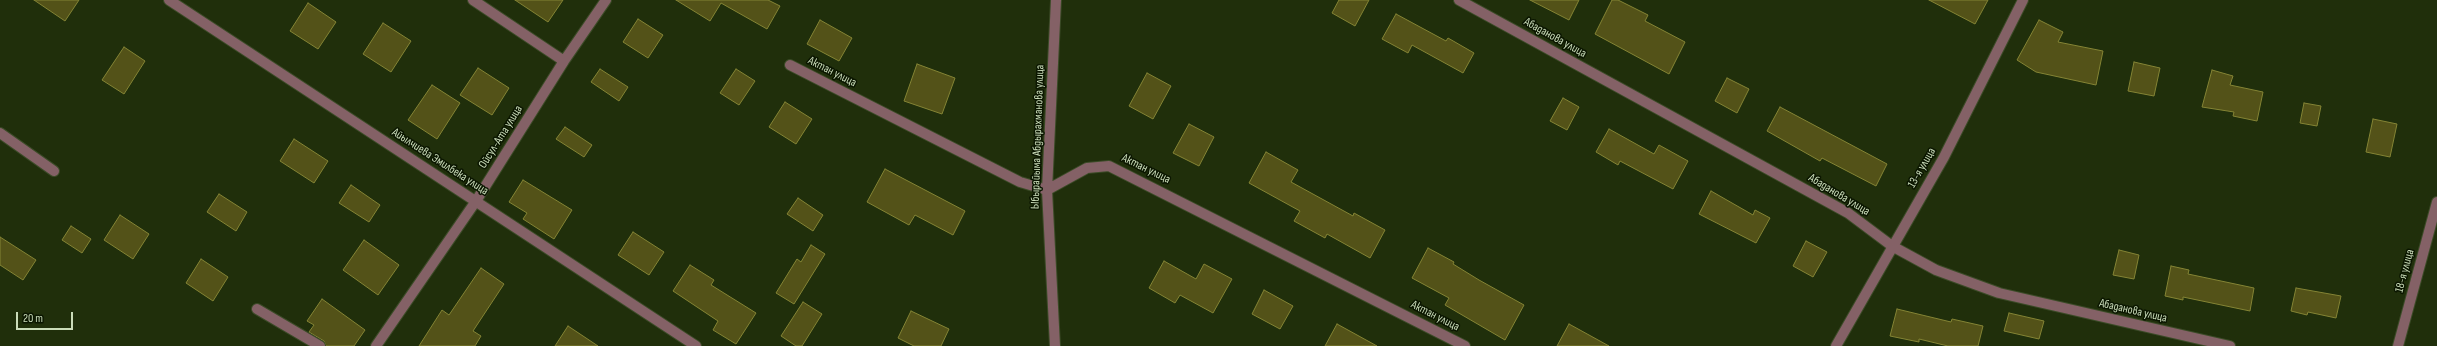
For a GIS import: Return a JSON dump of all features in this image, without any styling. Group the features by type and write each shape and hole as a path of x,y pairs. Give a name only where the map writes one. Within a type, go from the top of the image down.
{"street":[{"name":"Айылчиева Эмилбека улица","path":"169,0 696,346"},
{"path":"473,0 564,61"},
{"name":"Ойсул-Ата улица","path":"376,346 476,201 564,61 606,0"},
{"name":"Ыбырайыма Абдырахманова улица","path":"1055,346 1047,190 1056,0"},
{"name":"Абаданова улица","path":"1459,0 1848,214 1892,246 1936,270 2000,293 2230,346"},
{"name":"13-я улица","path":"1836,346 1944,157 2023,0"},
{"name":"Актан улица","path":"790,65 1020,182 1047,190 1087,168 1110,166 1465,346"},
{"path":"0,133 54,171"},
{"name":"18-я улица","path":"2398,346 2437,202"},
{"path":"257,309 320,346"}],"building":[{"path":"34,0 79,0 65,21"},
{"path":"515,0 563,0 548,22"},
{"path":"676,0 768,0 780,6 767,29 721,3 710,21"},
{"path":"1339,0 1369,0 1355,26 1332,13"},
{"path":"1530,0 1579,0 1569,20"},
{"path":"1612,0 1618,0 1648,15 1645,21 1685,42 1669,74 1595,34"},
{"path":"1929,0 1988,0 1975,24"},
{"path":"308,3 336,22 318,49 290,31"},
{"path":"1396,14 1446,41 1448,38 1474,53 1463,73 1412,45 1408,53 1382,39"},
{"path":"638,19 663,35 648,58 623,42"},
{"path":"820,20 852,38 839,61 807,44"},
{"path":"2039,20 2063,32 2058,42 2103,51 2096,85 2036,72 2017,60"},
{"path":"383,23 411,41 391,72 363,54"},
{"path":"124,47 145,61 124,94 102,80"},
{"path":"2134,62 2160,68 2154,96 2128,91"},
{"path":"917,64 955,78 942,114 904,101"},
{"path":"478,68 509,88 492,115 460,95"},
{"path":"600,69 628,87 619,101 591,82"},
{"path":"736,69 755,81 739,105 720,93"},
{"path":"2212,70 2233,76 2230,85 2263,92 2257,121 2233,116 2234,112 2202,107"},
{"path":"1147,73 1171,86 1153,119 1129,106"},
{"path":"1727,78 1749,89 1737,113 1715,101"},
{"path":"432,85 460,103 437,139 408,120"},
{"path":"1563,98 1579,107 1567,130 1550,121"},
{"path":"785,102 812,119 796,144 769,127"},
{"path":"2304,103 2321,106 2317,126 2300,123"},
{"path":"1780,107 1887,164 1876,186 1822,158 1820,161 1767,131"},
{"path":"2373,119 2397,124 2390,157 2366,152"},
{"path":"1189,124 1214,137 1199,166 1173,153"},
{"path":"565,127 592,145 584,157 556,139"},
{"path":"1609,129 1654,154 1659,145 1688,161 1673,189 1620,161 1618,165 1596,152"},
{"path":"294,139 328,161 314,183 280,161"},
{"path":"1266,152 1298,170 1291,182 1353,216 1354,213 1385,230 1370,258 1327,234 1325,238 1294,221 1300,211 1249,183"},
{"path":"885,169 965,211 953,235 915,215 909,225 867,202"},
{"path":"523,180 572,210 554,239 523,219 527,213 509,202"},
{"path":"351,185 380,205 369,222 339,203"},
{"path":"1711,191 1753,215 1755,210 1770,218 1756,243 1699,214"},
{"path":"219,194 247,212 236,231 207,212"},
{"path":"798,198 823,215 813,231 787,214"},
{"path":"120,215 149,234 133,259 104,240"},
{"path":"71,226 91,239 82,253 62,240"},
{"path":"633,232 664,252 649,275 618,255"},
{"path":"0,237 36,260 23,280 0,265"},
{"path":"364,240 399,265 378,295 343,270"},
{"path":"1806,241 1827,252 1813,277 1793,266"},
{"path":"811,245 825,254 794,304 776,293 797,259 801,262"},
{"path":"1428,248 1454,262 1453,264 1479,280 1524,305 1505,340 1445,305 1449,298 1412,278"},
{"path":"2119,250 2139,255 2134,279 2113,275"},
{"path":"201,259 228,277 213,301 186,283"},
{"path":"1164,261 1196,279 1204,264 1232,279 1213,313 1180,295 1175,303 1149,288"},
{"path":"690,265 714,280 711,285 756,313 736,344 713,330 718,321 673,291"},
{"path":"2171,266 2189,270 2188,274 2254,288 2250,311 2183,297 2183,300 2165,296"},
{"path":"481,268 504,284 473,331 481,336 475,346 419,346 442,310 449,315"},
{"path":"2296,288 2341,296 2336,318 2308,312 2307,315 2291,311"},
{"path":"1264,290 1293,306 1280,329 1252,314"},
{"path":"322,299 365,330 354,346 326,346 324,341 309,332 314,325 307,321"},
{"path":"803,302 822,314 802,346 796,346 781,336"},
{"path":"1897,309 1951,322 1952,319 1983,326 1978,346 1948,346 1919,339 1919,342 1890,336"},
{"path":"911,311 949,329 941,346 914,346 898,338"},
{"path":"2009,313 2044,321 2039,339 2004,331"},
{"path":"1337,324 1377,346 1325,346"},
{"path":"1569,324 1609,346 1557,346"},
{"path":"568,326 598,346 555,346"}]}
